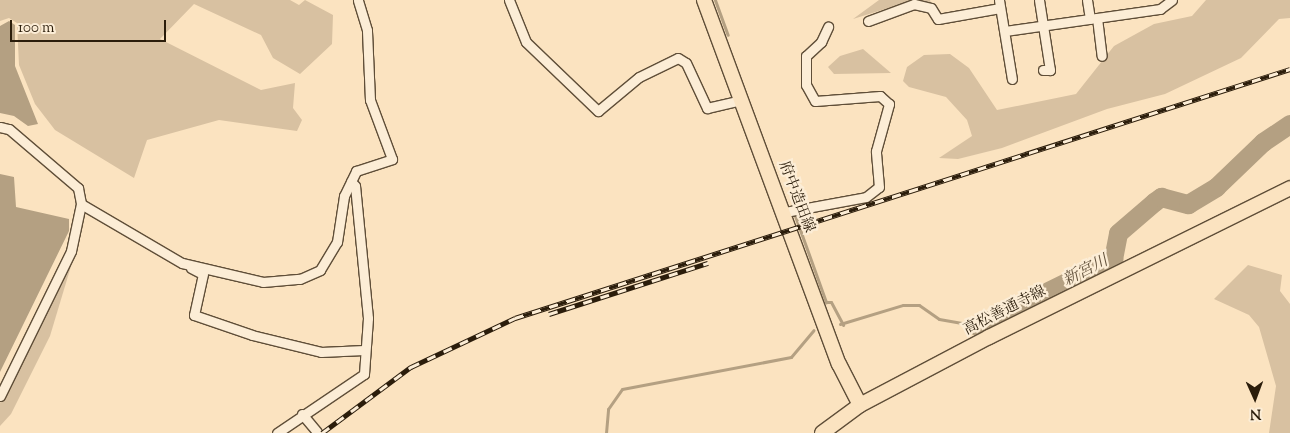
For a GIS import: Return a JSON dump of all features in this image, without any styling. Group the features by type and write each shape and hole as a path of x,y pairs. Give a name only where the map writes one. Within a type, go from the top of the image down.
{"main road":[{"name":"府中造田線","path":"704,0 785,212 839,364 860,405"},
{"name":"高松善通寺線","path":"822,433 860,405 1290,188"}],"street":[{"path":"182,263 263,282 306,277 330,258 351,181 356,170 392,158 370,100 367,30 358,0"},
{"path":"509,0 526,42 598,111 639,77 678,58 686,63 707,108 742,100"},
{"path":"1039,0 1050,70 1044,70"},
{"path":"1087,0 1102,56"},
{"path":"1005,32 1160,9 1172,0"},
{"path":"868,20 914,4 931,8 938,19 999,4 1012,79"},
{"path":"785,212 866,197 879,187 876,151 889,104 880,96 815,101 806,85 806,56 821,42 828,27"},
{"path":"0,127 9,129 78,188 81,204 71,251 0,396"},
{"path":"277,433 302,414 364,374 364,350 368,318 355,186 351,181"},
{"path":"81,204 203,274 194,315 252,336 321,352 364,350"},
{"path":"302,414 317,432"}],"shaded area":[{"path":"0,0 290,0 299,5 305,0 333,15 332,44 300,74 273,58 261,35 194,4 160,39 261,90 295,83 293,108 302,120 297,131 219,120 147,140 134,178 55,130 35,104 19,65 17,23 9,18 0,21"},
{"path":"879,0 914,0 853,19"},
{"path":"914,0 930,0 931,3"},
{"path":"1206,0 1290,0 1290,18 1279,19 1241,58 1165,94 1107,109 1002,148 958,159 939,158 972,136 967,120 946,97 909,87 903,81 907,67 924,55 950,54 969,68 997,110 1076,94 1114,46 1154,24 1192,16"},
{"path":"9,21 15,25 15,66 38,124 28,126 14,116 0,113 0,26"},
{"path":"863,49 891,73 834,74 828,67 840,56"},
{"path":"0,174 14,177 16,207 69,219 69,231 0,372"},
{"path":"84,223 50,336 11,414 0,426 0,403"},
{"path":"1248,265 1282,275 1280,291 1290,304 1290,433 1269,433 1276,386 1259,327 1249,315 1214,299"}],"waterway":[{"path":"715,0 728,35"},
{"name":"新宮川","path":"977,326 1113,259 1118,233 1154,202 1161,197 1188,204 1216,187 1263,142 1290,124"},
{"path":"794,213 826,302 831,302 843,325"},
{"path":"840,324 903,305 919,305 939,319 977,326"},
{"path":"606,433 608,409 622,389 791,357 814,330"}],"railway":[{"path":"322,433 411,367 515,318 1290,69"},
{"path":"549,314 708,263"}]}
